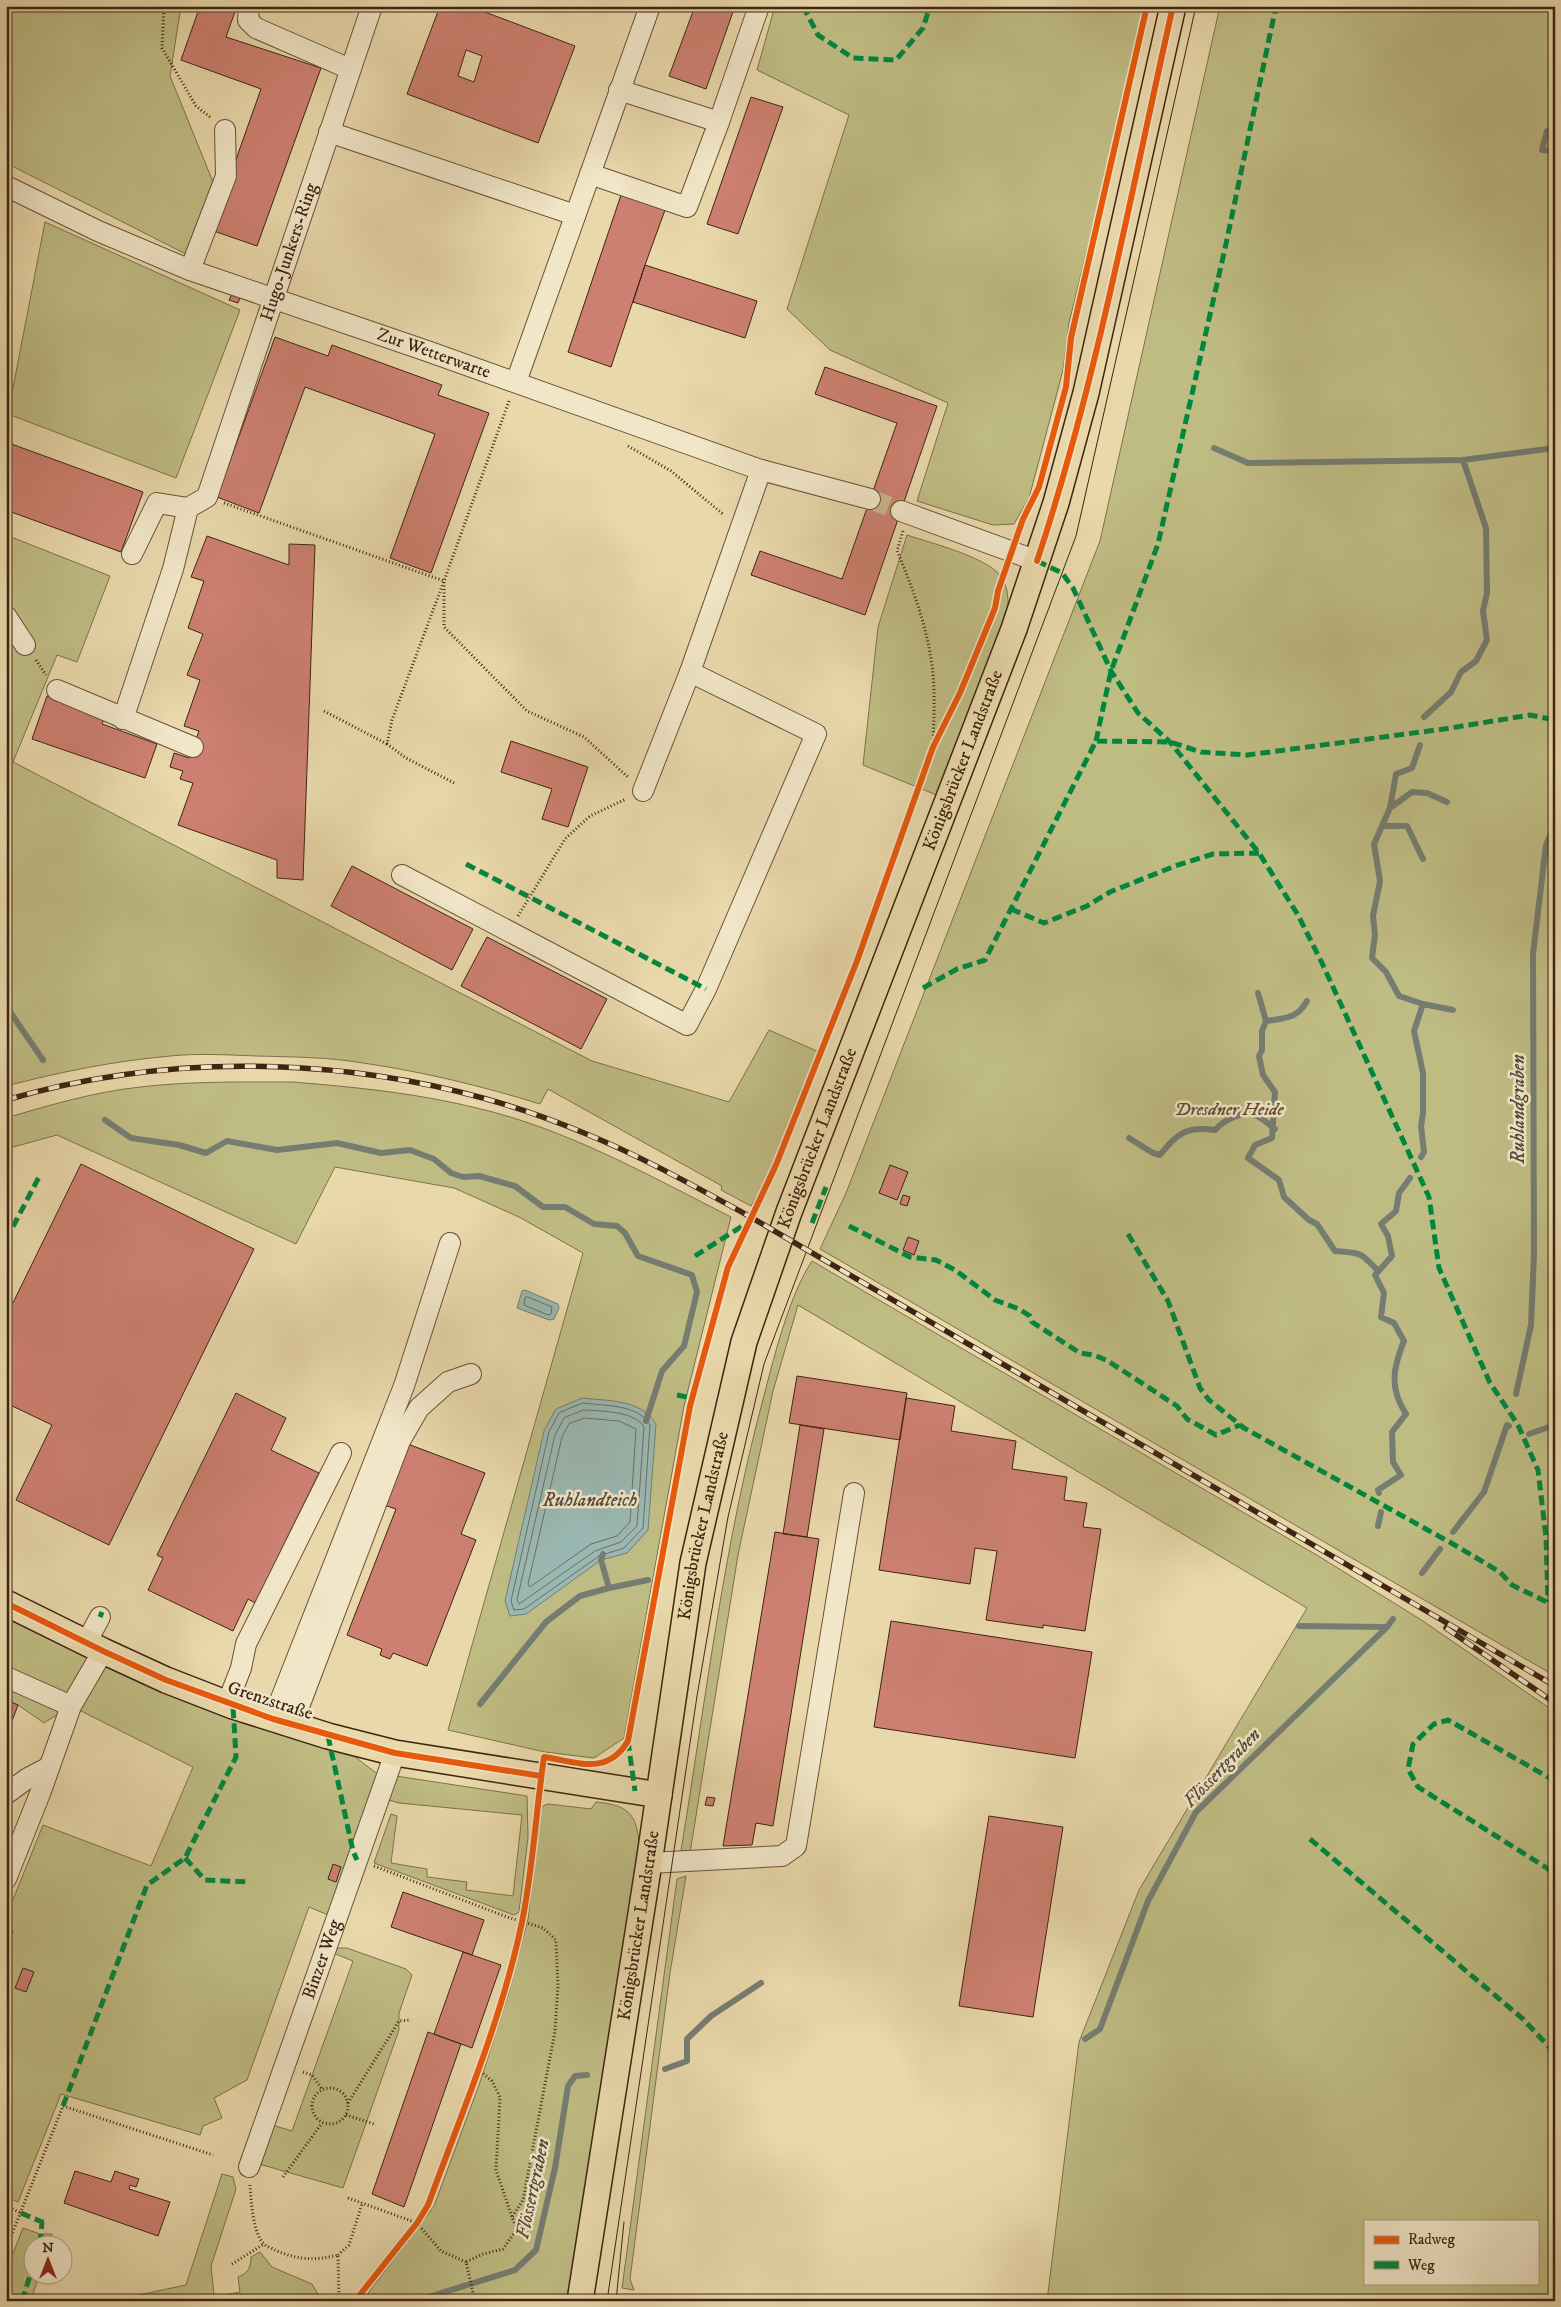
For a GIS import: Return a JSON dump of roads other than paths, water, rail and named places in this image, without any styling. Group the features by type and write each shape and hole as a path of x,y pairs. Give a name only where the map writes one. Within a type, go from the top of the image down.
{"main road":[{"name":"Königsbrücker Landstraße","path":"580,2301 649,1863 693,1563 744,1342 789,1212 1014,629 1037,562 1067,467 1086,393 1173,6"},
{"name":"Grenzstraße","path":"6,1603 94,1647 228,1704 283,1722 395,1753 658,1795"}],"street":[{"path":"249,6 248,20 256,28 350,69"},
{"name":"Hugo-Junkers-Ring","path":"188,508 207,498 372,6"},
{"path":"516,382 650,6"},
{"path":"590,174 687,207 720,122 759,6"},
{"path":"619,90 720,122"},
{"path":"190,270 226,176 225,130"},
{"path":"329,132 575,215"},
{"name":"Zur Wetterwarte","path":"6,186 98,231 190,270 516,382 762,470 870,500"},
{"path":"643,791 690,672 762,470"},
{"path":"123,719 173,569 188,508 157,504 132,554"},
{"path":"901,511 1037,562"},
{"path":"6,616 25,645"},
{"path":"402,875 687,1025 706,989 816,734 690,672"},
{"path":"57,690 193,747"},
{"path":"283,1722 404,1386 450,1243"},
{"path":"283,1722 400,1441 419,1408 448,1382 471,1374"},
{"path":"228,1704 241,1668 246,1644 341,1453"},
{"path":"649,1863 672,1864 782,1856 796,1846 854,1493"},
{"path":"6,1879 41,1792 94,1647 100,1616"},
{"path":"6,1677 71,1706"},
{"name":"Binzer Weg","path":"249,2167 395,1753"},
{"path":"6,1794 28,1778 49,1767"}],"water":[{"path":"525,1290 558,1304 559,1308 554,1319 549,1320 517,1308 522,1291"},
{"name":"Ruhlandteich","path":"582,1398 613,1401 633,1406 650,1416 656,1424 648,1530 627,1553 601,1560 526,1614 510,1616 505,1601 544,1431 556,1409"}],"waterway":[{"path":"1555,128 1547,131 1542,150 1555,151"},
{"path":"1214,448 1248,463 1463,460 1555,448"},
{"path":"1424,717 1451,692 1461,672 1476,661 1487,640 1483,611 1487,593 1486,528 1463,460"},
{"path":"1420,745 1412,768 1396,774 1390,808 1374,844 1380,881 1373,916 1375,935 1372,958 1386,972 1399,996 1423,1004 1414,1031 1423,1073 1423,1113 1421,1126 1424,1152 1421,1157"},
{"path":"1390,808 1412,792 1427,793 1447,802"},
{"name":"Ruhlandgraben","path":"1516,1394 1531,1325 1534,1255 1533,954 1546,845 1555,825"},
{"path":"1383,826 1407,826 1423,859"},
{"path":"1258,993 1266,1021 1262,1031 1262,1050 1259,1056 1263,1075 1275,1092 1272,1138 1255,1145 1248,1158 1279,1180 1284,1197 1309,1220 1317,1224 1335,1251 1359,1254 1378,1271"},
{"path":"1266,1021 1290,1017 1299,1011 1307,1001"},
{"path":"1423,1004 1453,1010"},
{"name":"Ruhlandgraben","path":"6,1006 43,1060"},
{"path":"1129,1138 1153,1153 1160,1155 1177,1136 1190,1130 1215,1130 1223,1123 1239,1115 1255,1115 1275,1129"},
{"name":"Ruhlandgraben","path":"105,1120 131,1138 179,1145 206,1153 227,1141 277,1150 337,1143 381,1153 410,1150 434,1159 451,1173 463,1177 479,1176 515,1186 543,1207 565,1207 594,1224 617,1226 625,1233 638,1256 692,1275 697,1292 684,1346 662,1371 646,1421"},
{"path":"1379,1493 1378,1490 1401,1475 1393,1462 1392,1432 1406,1414 1395,1387 1395,1369 1404,1341 1394,1323 1381,1317 1384,1293 1375,1275 1392,1256 1388,1236 1381,1224 1396,1211 1399,1193 1410,1178"},
{"name":"Ruhlandgraben","path":"1453,1532 1484,1492 1507,1425 1509,1426"},
{"path":"1529,1434 1555,1425"},
{"path":"1378,1526 1381,1512"},
{"name":"Ruhlandgraben","path":"1422,1573 1440,1549"},
{"name":"Ruhlandgraben","path":"603,1554 601,1560 609,1588 648,1580"},
{"path":"480,1704 546,1622 580,1596 609,1588"},
{"name":"Ruhlandgraben","path":"1299,1626 1387,1627 1393,1619"},
{"name":"Flössertgraben","path":"1085,2039 1100,2029 1148,1901 1196,1812 1387,1627"},
{"name":"Flössertgraben","path":"665,2069 687,2061 687,2039 711,2016 761,1983"},
{"name":"Flössertgraben","path":"416,2301 515,2270 536,2250 555,2168 568,2086 575,2076 587,2075"}],"tunnel":[{"path":"870,499 901,511"}],"tram line":[{"path":"607,2301 697,1696 728,1517 764,1364 1076,536 1196,6"},
{"path":"616,2301 624,2222"}],"railway":[{"path":"6,1100 77,1083 150,1071 224,1066 298,1068 372,1075 444,1088 515,1108 584,1133 647,1161 747,1215 1555,1686"},
{"path":"1446,1628 1555,1703"}],"park label":[{"name":"Dresdner Heide","path":"1229,1110"}]}
